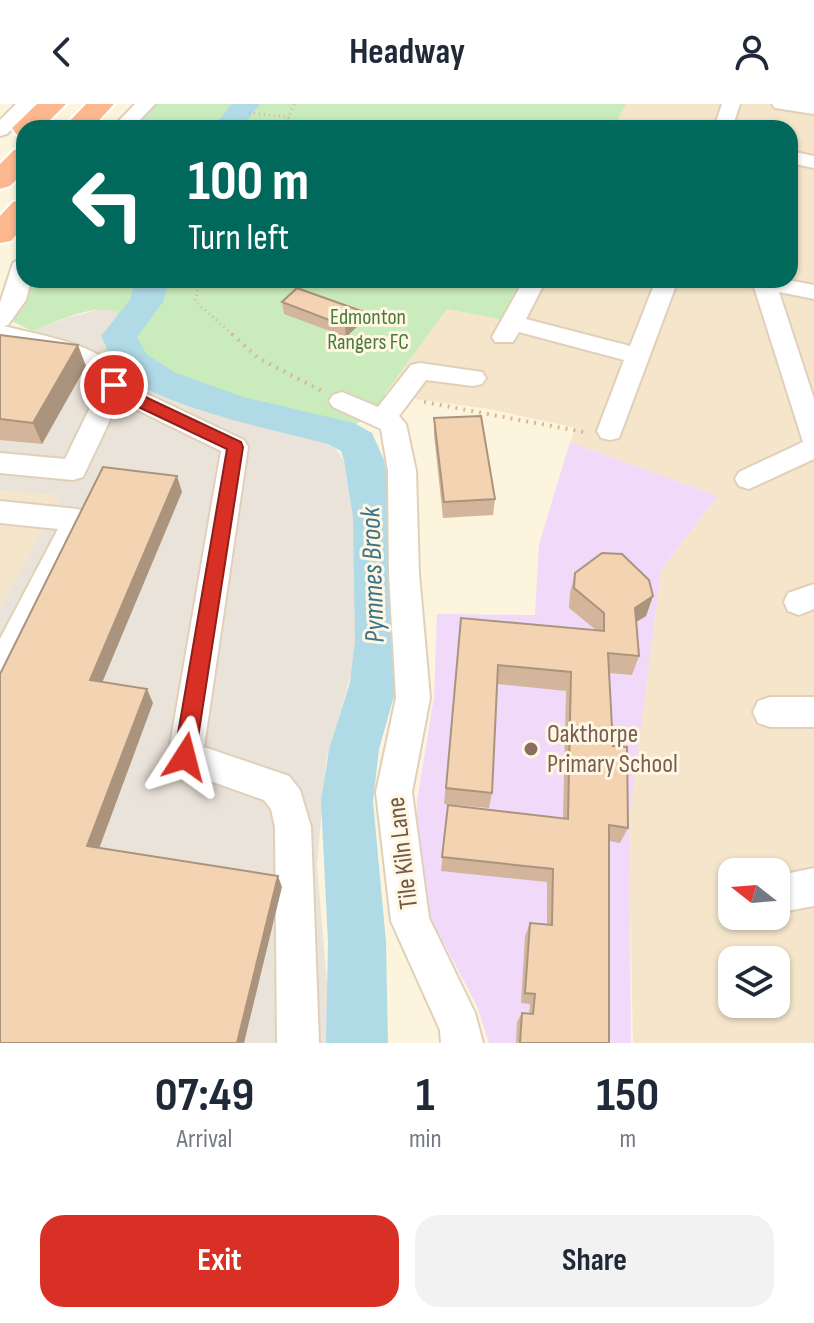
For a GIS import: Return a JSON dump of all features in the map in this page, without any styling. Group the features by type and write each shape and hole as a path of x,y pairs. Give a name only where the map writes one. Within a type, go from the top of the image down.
{"highway":[{"path":"35,120 53,104"},
{"path":"60,120 77,104"},
{"path":"85,120 101,104"},
{"path":"111,120 126,104"},
{"path":"0,152 16,137"},
{"path":"0,180 16,164"},
{"path":"0,207 16,190"},
{"path":"0,234 16,217"}],"street":[{"path":"0,130 27,104"},
{"path":"129,120 146,104"},
{"path":"709,104 730,106"},
{"path":"781,104 814,109"},
{"path":"0,320 14,300 17,288"},
{"path":"531,288 508,330 638,356"},
{"path":"610,431 664,288"},
{"path":"760,288 814,439"},
{"path":"794,288 814,292"},
{"path":"0,333 86,357 110,373 113,388 73,470 0,463"},
{"path":"342,401 383,418 420,371 473,378"},
{"path":"113,388 235,447 185,757 276,788 287,802 293,827 298,1043"},
{"name":"Tile Kiln Lane","path":"383,418 393,424 402,471 404,574 413,698 394,792 397,821 410,921 460,1028 462,1043"},
{"path":"749,479 814,448"},
{"path":"0,512 77,520 0,671"},
{"path":"770,712 814,712"}],"path":[{"path":"288,120 294,104"},
{"path":"249,113 290,117"},
{"path":"198,288 195,301 258,358 342,401"},
{"path":"417,401 494,413 607,437 610,431"}],"shaded area":[{"path":"626,104 814,104 814,1043 633,1043 628,819 661,570 718,496 570,442 576,428 489,409 408,398 387,391 447,309 508,321 527,288 798,288 798,120 617,120"},
{"path":"106,308 119,312 222,415 328,438 350,469 370,586 362,637 326,760 317,865 332,1043 0,1043 0,609 60,496 0,490 0,348 32,331"},
{"name":"Oakthorpe Primary School","path":"570,442 718,496 661,570 629,821 631,1043 489,1043 477,1006 427,912 416,829 417,801 434,697 437,614 535,615 539,544"},
{"path":"0,490 61,496 0,609"}],"green space":[{"path":"155,104 626,104 617,120 138,120"},
{"name":"Edmonton Rangers FC","path":"28,288 527,288 508,321 447,309 387,391 374,415 328,438 222,415 131,379 104,352 118,312 86,312 32,331 10,320"}],"building":[{"path":"297,288 361,311 345,326 282,302"},
{"path":"0,335 78,345 33,423 0,419"},
{"path":"481,416 495,499 444,502 434,418"},
{"path":"103,467 177,476 90,680 147,689 87,846 278,876 237,1043 0,1043 0,674"},
{"path":"602,553 622,554 649,580 653,596 635,608 639,656 608,653 613,746 627,747 628,828 609,825 609,1043 520,1043 522,1013 533,1014 535,994 525,993 530,923 552,925 553,869 442,857 448,805 568,819 571,672 498,665 492,793 446,788 461,618 604,631 604,613 574,588 575,573"}],"waterway":[{"name":"Pymmes Brook","path":"233,120 247,104"},
{"name":"Pymmes Brook","path":"150,288 146,302 119,336 133,363 163,382 236,408 340,433 358,443 364,460 374,517 378,642 374,682 354,749 347,801 357,942 357,1043"}],"place":[{"name":"Oakthorpe Primary School","path":"531,749"}],"route":[{"path":"114,385 113,388 235,447 185,757"}]}
